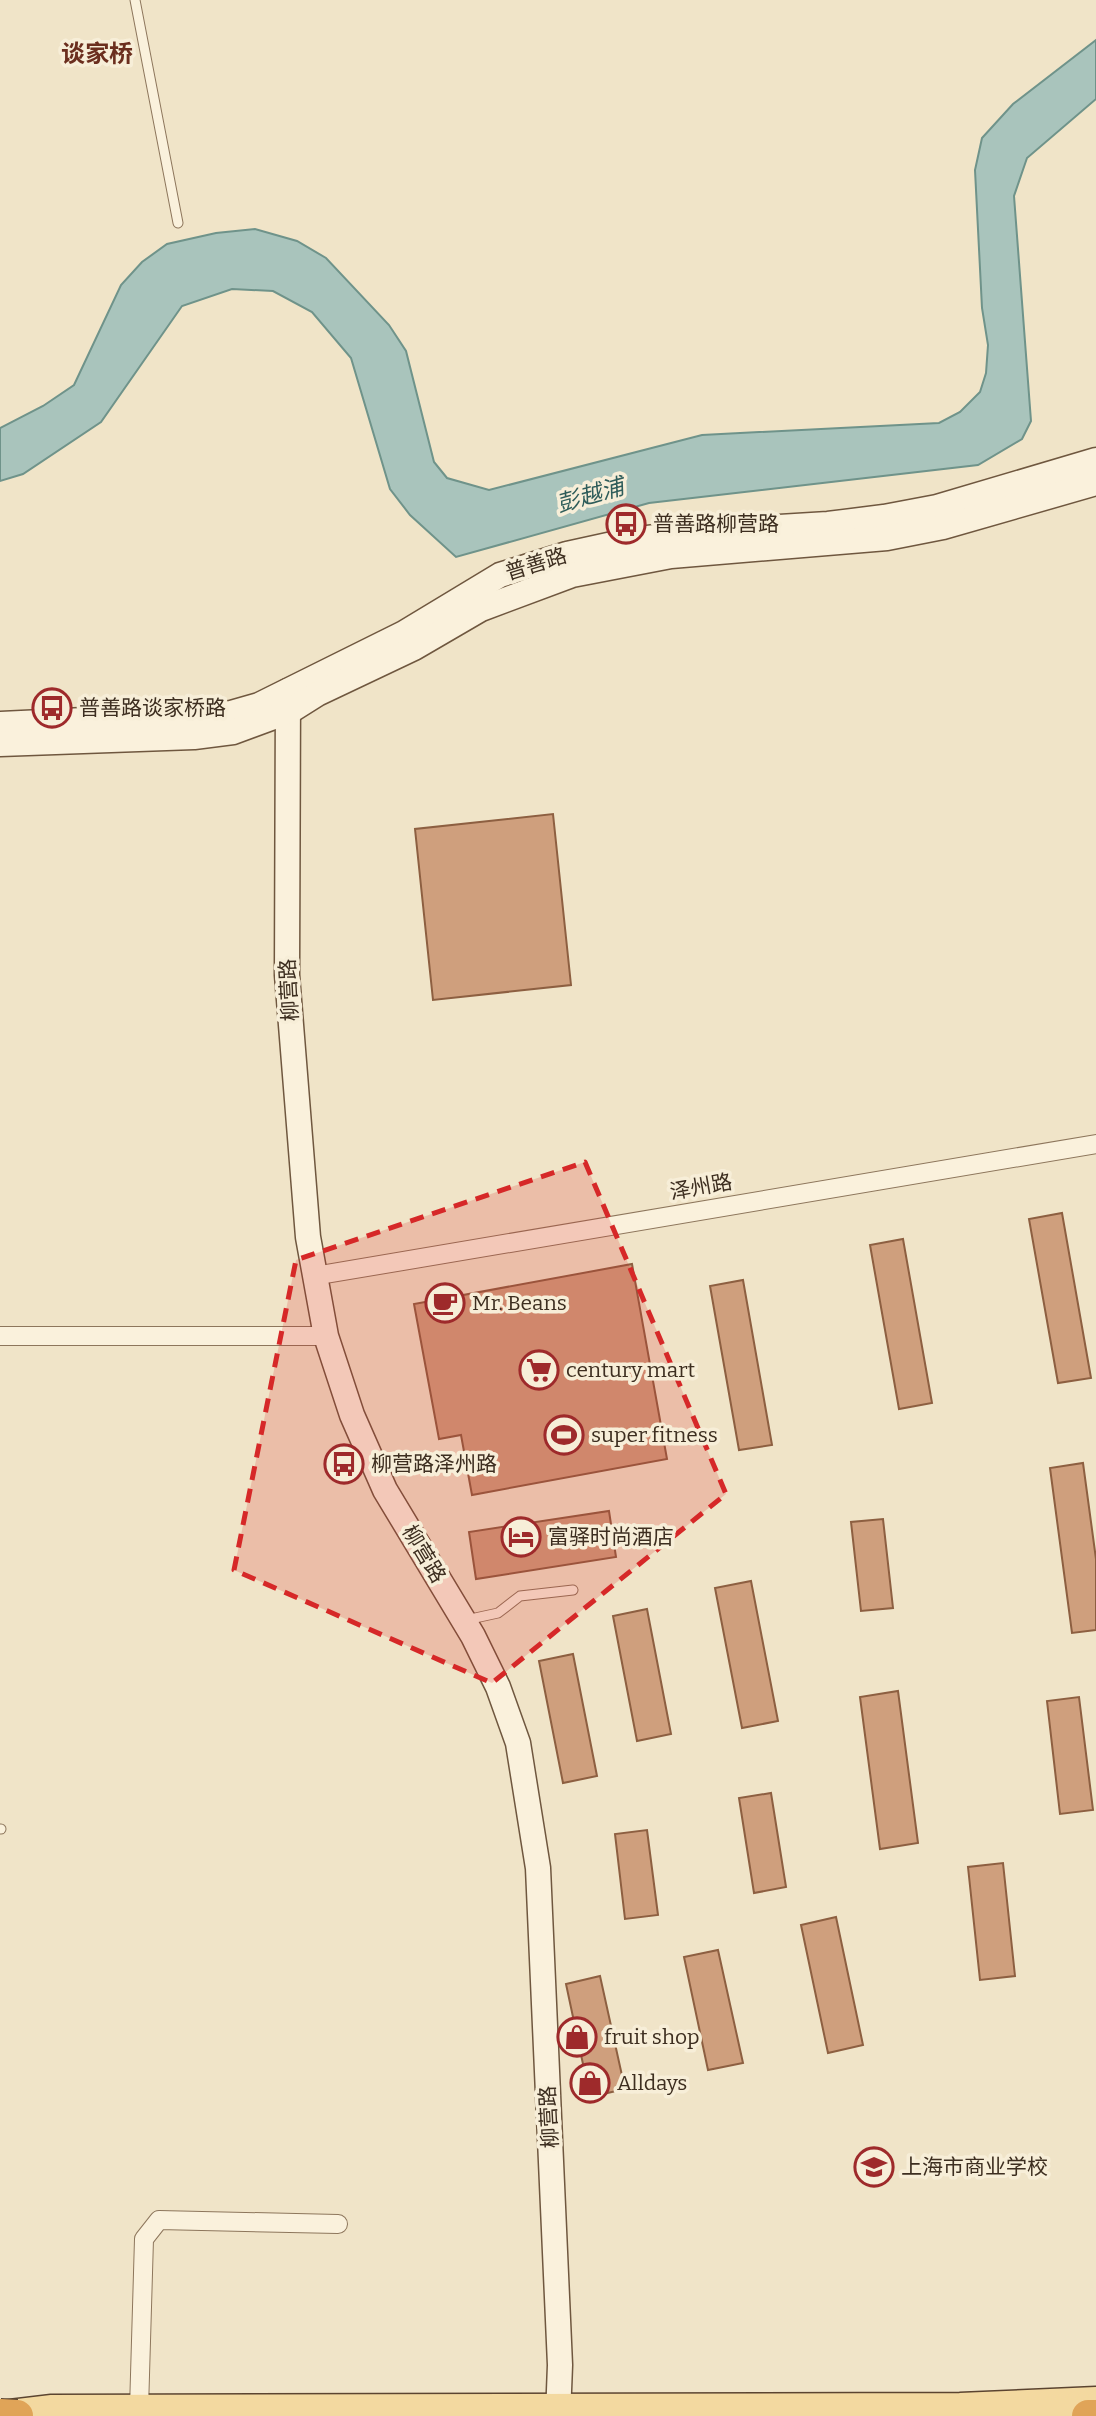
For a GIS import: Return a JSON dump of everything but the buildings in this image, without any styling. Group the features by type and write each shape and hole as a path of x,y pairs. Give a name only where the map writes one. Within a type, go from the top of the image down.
{"highway":[{"path":"0,2415 17,2416"},
{"path":"1088,2416 1096,2416"}],"main road":[{"name":"普善路","path":"0,744 194,737 233,732 500,575 567,554 631,540 884,517 949,504 1096,460"},
{"name":"普善路","path":"0,724 231,713 289,701 317,694 414,648 481,608 572,575 634,561 684,555 887,538 943,527 1096,482"},
{"name":"柳营路","path":"289,701 287,975 304,1187 314,1276 326,1336 352,1415 385,1490 464,1621 498,1687 518,1743 538,1868 560,2365 558,2412"},
{"path":"0,2415 52,2409 558,2412 960,2407 1096,2401"}],"street":[{"name":"泽州路","path":"314,1276 1096,1144"},
{"path":"0,1336 326,1336"},
{"path":"139,2409 144,2239 159,2220 338,2224"}],"lane":[{"path":"135,0 178,223"},
{"path":"464,1621 498,1613 520,1596 573,1590"}],"highlighted area":[{"path":"585,1162 726,1494 492,1683 234,1570 296,1260"}],"water":[{"name":"彭越浦","path":"1096,40 1096,99 1027,158 1014,196 1031,421 1022,439 978,465 649,503 456,557 410,515 390,489 351,358 312,312 273,291 232,289 182,306 101,422 23,474 0,481 0,428 43,406 74,385 121,285 142,262 167,244 216,233 255,229 297,241 326,258 389,325 406,351 434,462 447,478 489,490 702,435 939,423 960,412 980,392 986,373 988,345 982,308 975,170 982,138 1013,104"}],"place":[{"name":"普善路柳营路","path":"626,524"},
{"name":"普善路谈家桥路","path":"52,708"},
{"name":"Mr. Beans","path":"445,1303"},
{"name":"century mart","path":"539,1370"},
{"name":"super fitness","path":"564,1435"},
{"name":"柳营路泽州路","path":"344,1464"},
{"name":"富驿时尚酒店","path":"521,1537"},
{"name":"fruit shop","path":"577,2037"},
{"name":"Alldays","path":"590,2083"},
{"name":"上海市商业学校","path":"874,2167"}],"district":[{"name":"谈家桥","path":"97,54"}]}
